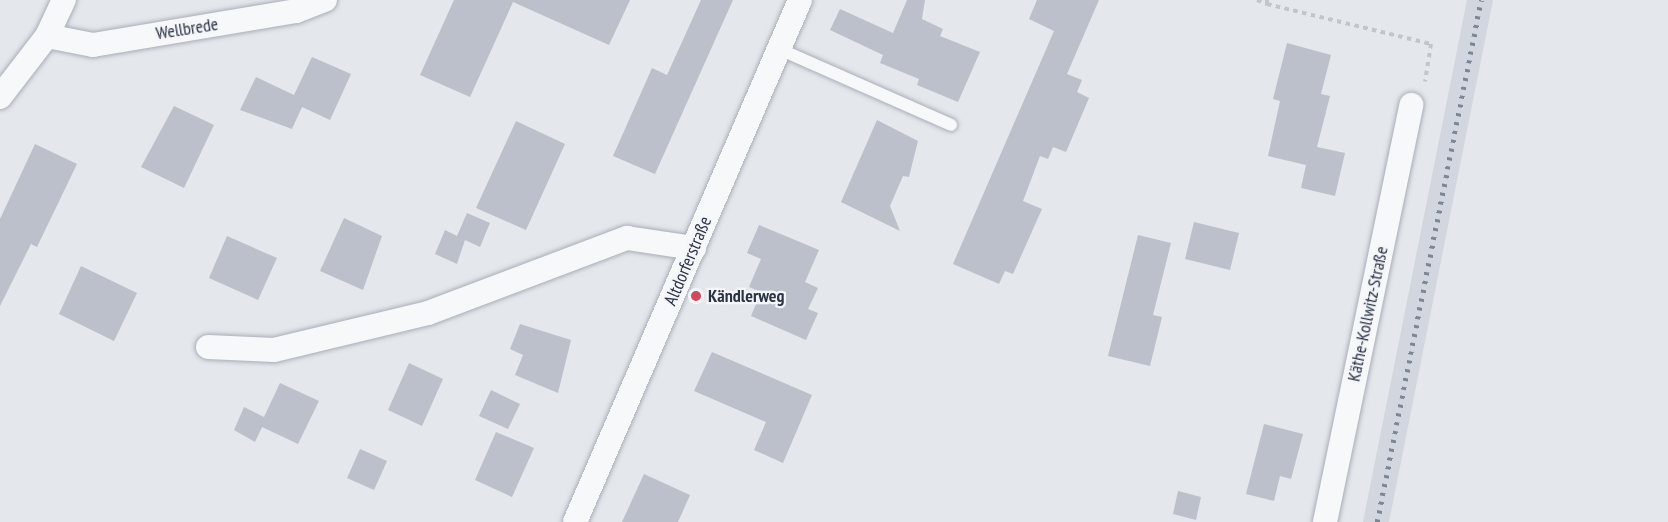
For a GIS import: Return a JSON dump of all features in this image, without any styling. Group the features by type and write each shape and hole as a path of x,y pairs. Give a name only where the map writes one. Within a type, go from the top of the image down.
{"street":[{"path":"0,97 47,36 64,0"},
{"name":"Wellbrede","path":"47,36 93,45 296,11 326,0"},
{"name":"Altdorferstraße","path":"575,522 800,0"},
{"name":"Käthe-Kollwitz-Straße","path":"1325,522 1412,105"},
{"path":"208,347 274,350 428,313 627,238 694,248"}],"lane":[{"path":"779,49 951,125"}],"path":[{"path":"1257,0 1431,44 1425,83 1412,105"}],"shaded area":[{"path":"1467,0 1493,0 1389,522 1363,522"}],"building":[{"path":"454,0 630,0 609,45 513,2 470,97 420,75"},
{"path":"701,0 733,0 655,174 613,156 652,68 667,75"},
{"path":"907,0 925,0 922,19 943,29 940,36 980,52 958,102 917,85 919,79 880,63 883,55 830,30 840,9 893,33"},
{"path":"1037,0 1099,0 1067,74 1082,80 1077,92 1089,98 1066,152 1053,147 1048,159 1040,156 1023,201 1042,209 1013,274 1005,271 999,284 953,264 1054,31 1029,19"},
{"path":"1287,43 1331,55 1321,94 1330,96 1317,147 1345,153 1335,196 1301,188 1306,165 1268,156 1280,101 1273,99"},
{"path":"312,57 351,74 330,120 302,107 292,129 240,110 256,77 294,95"},
{"path":"174,106 214,125 184,188 141,167"},
{"path":"877,120 918,141 909,177 903,176 890,206 900,231 841,202"},
{"path":"516,121 565,144 526,230 476,208"},
{"path":"35,144 77,164 37,247 31,244 0,306 0,219"},
{"path":"467,213 490,223 480,247 465,240 457,264 435,254 445,230 457,236"},
{"path":"344,218 382,236 363,290 320,271"},
{"path":"1194,222 1239,233 1230,270 1185,259"},
{"path":"759,225 819,250 805,282 818,288 808,309 818,313 806,340 751,316 761,292 749,287 761,259 747,253"},
{"path":"1138,235 1171,243 1153,315 1162,317 1150,366 1108,356"},
{"path":"227,236 277,258 258,300 209,278"},
{"path":"81,266 137,293 114,341 59,314"},
{"path":"520,324 571,340 558,393 515,375 523,355 510,349"},
{"path":"712,352 812,395 783,463 754,450 766,422 694,391"},
{"path":"409,363 443,379 422,426 388,410"},
{"path":"280,383 319,401 298,444 262,427 255,442 234,430 244,407 264,417"},
{"path":"491,390 520,404 508,429 479,416"},
{"path":"1264,424 1303,434 1291,479 1280,476 1274,501 1246,494"},
{"path":"496,432 534,448 512,497 475,480"},
{"path":"360,449 387,461 374,490 347,478"},
{"path":"644,474 690,495 678,522 622,522"},
{"path":"1178,491 1201,497 1196,520 1173,514"}],"railway":[{"path":"1377,522 1481,0"}],"place":[{"name":"Kändlerweg","path":"696,296"}]}
